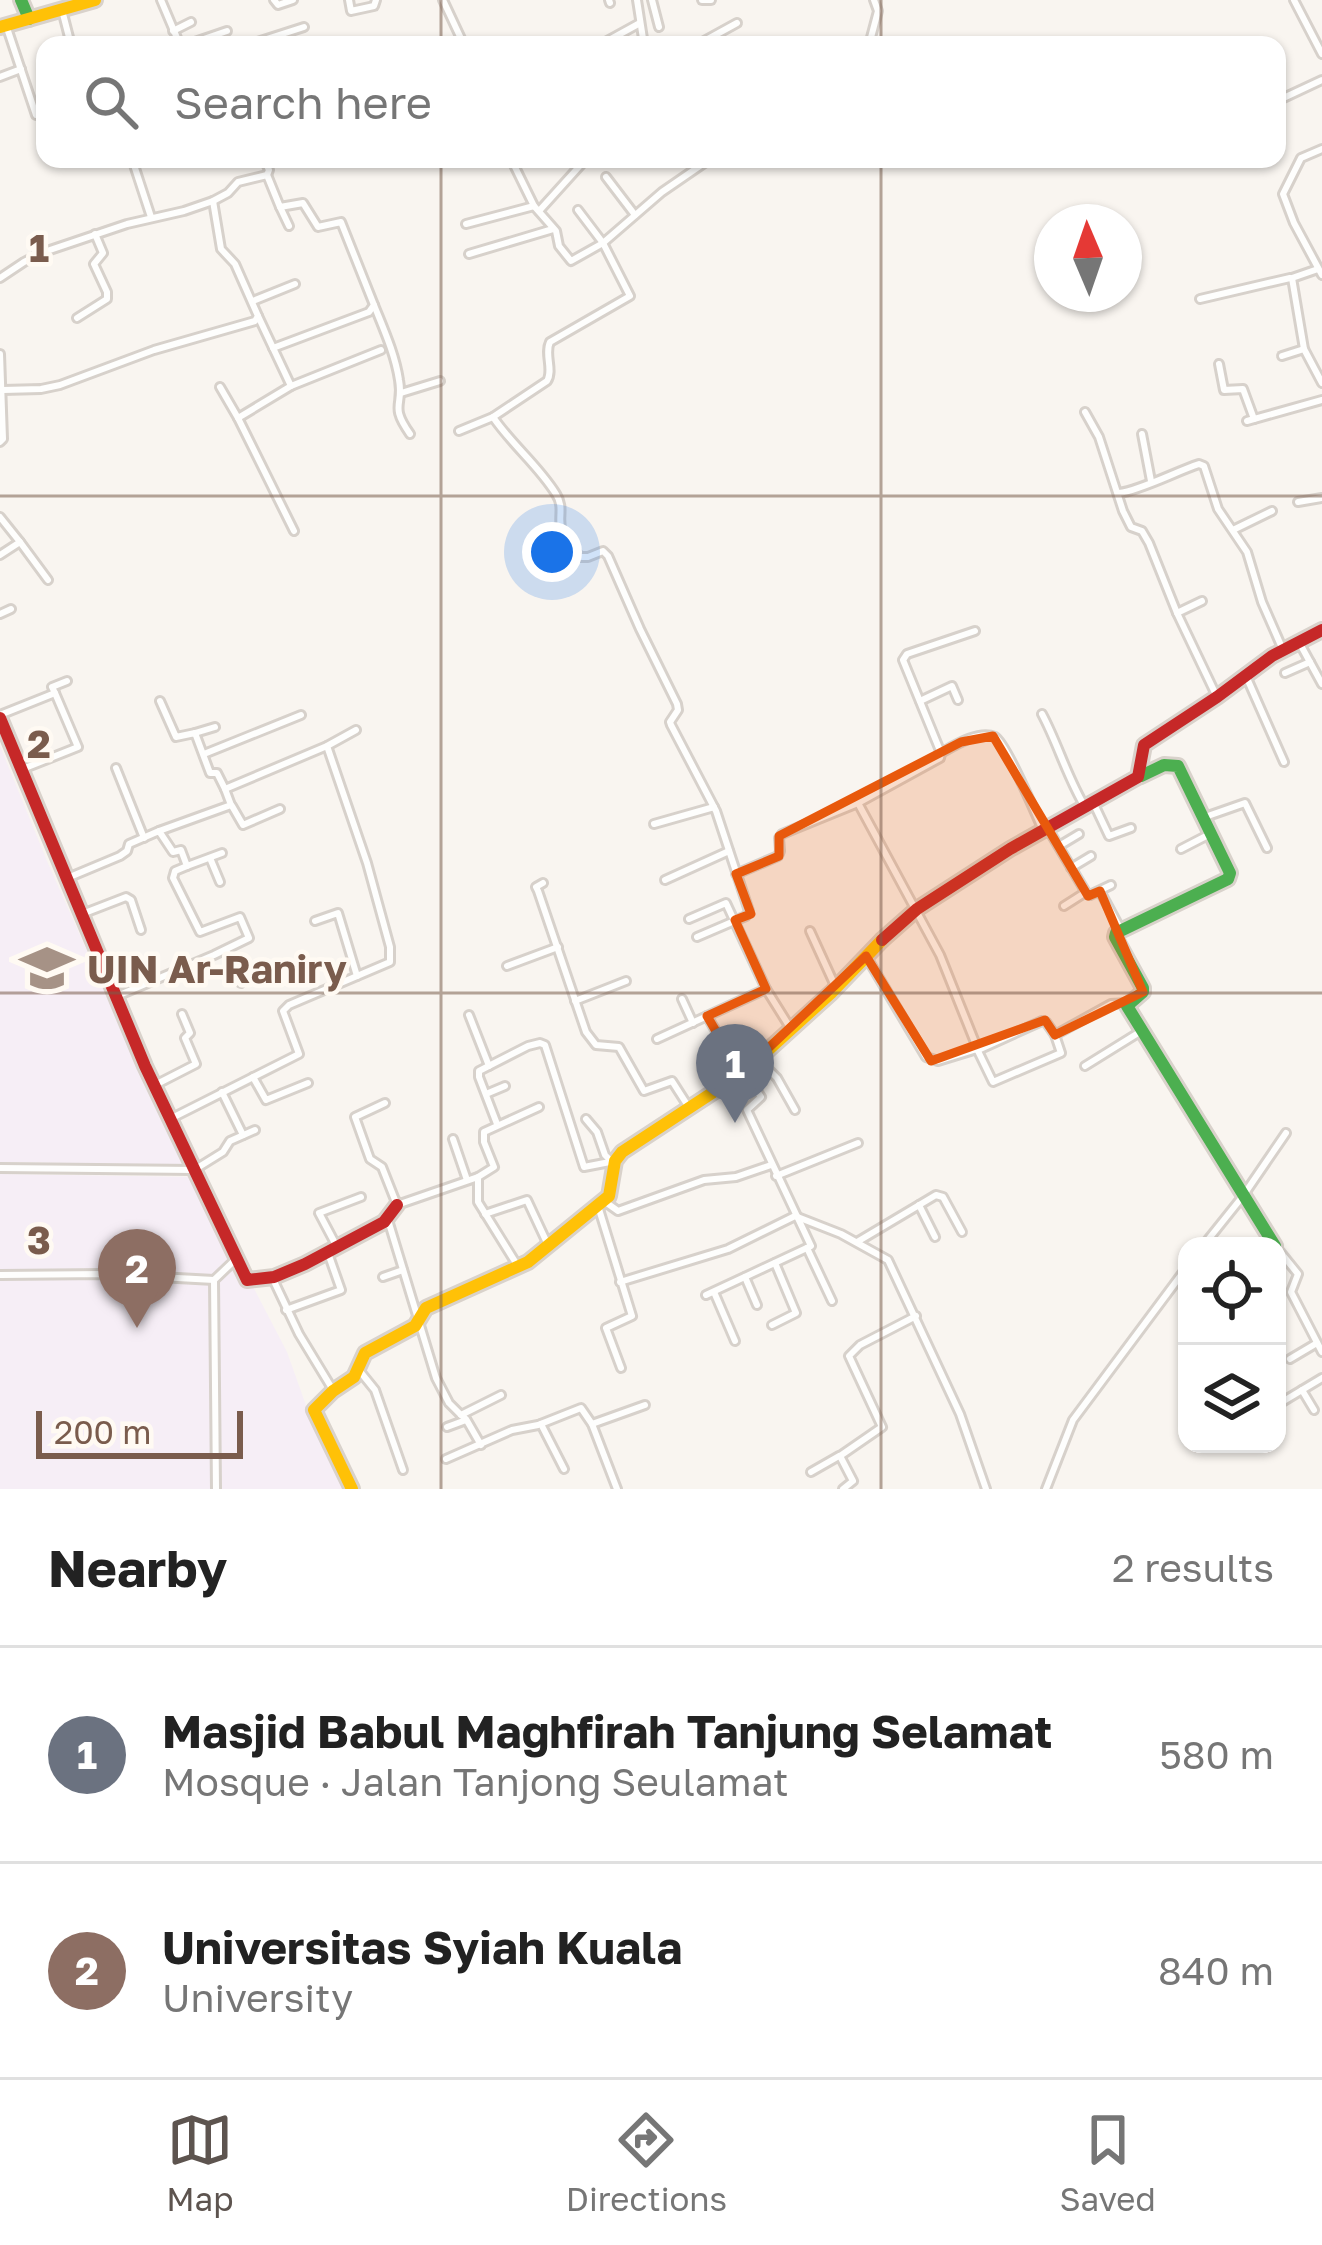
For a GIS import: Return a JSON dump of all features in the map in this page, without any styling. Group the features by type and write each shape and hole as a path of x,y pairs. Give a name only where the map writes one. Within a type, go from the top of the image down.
{"street":[{"path":"21,0 28,19"},
{"path":"36,115 3,26 95,0"},
{"path":"161,0 177,36"},
{"path":"274,0 278,5 292,0"},
{"path":"349,0 351,11 374,6 376,0"},
{"path":"442,0 458,36"},
{"path":"637,0 642,36"},
{"path":"652,0 659,27"},
{"path":"871,36 878,11 874,0"},
{"path":"1294,0 1322,54"},
{"path":"62,10 69,36"},
{"path":"173,31 190,22"},
{"path":"616,36 640,23"},
{"path":"713,36 737,23"},
{"path":"278,36 304,28"},
{"path":"211,36 227,31"},
{"path":"0,77 21,69"},
{"path":"1286,97 1322,80"},
{"path":"1200,299 1320,272 1283,194 1301,158 1322,148"},
{"path":"135,168 151,217"},
{"path":"268,168 289,226"},
{"path":"516,168 571,261 603,244 697,168"},
{"path":"466,224 536,208 577,168"},
{"path":"0,278 24,262 95,234 184,211 228,193 238,182 267,175"},
{"path":"606,177 635,215"},
{"path":"213,201 220,249 235,264 291,386"},
{"path":"280,207 303,203 318,227 341,222 391,345 400,393 397,408 410,434"},
{"path":"459,431 493,417 550,380 550,342 630,296 603,244 578,210"},
{"path":"469,254 553,229"},
{"path":"77,318 106,299 94,264 103,253 95,234"},
{"path":"1292,278 1304,349 1321,378"},
{"path":"253,302 296,284"},
{"path":"273,348 370,312 374,305"},
{"path":"3,390 60,385 259,316"},
{"path":"1282,356 1304,349"},
{"path":"238,418 291,386 381,350"},
{"path":"0,354 0,442"},
{"path":"1219,364 1224,390 1243,389 1251,420 1322,400"},
{"path":"400,393 440,381"},
{"path":"220,387 294,531"},
{"path":"1085,412 1099,437 1123,511 1131,527 1142,531 1149,543 1216,697"},
{"path":"493,417 559,497 562,531 580,556 603,551 608,556 677,704 671,725 715,807 749,911 697,937"},
{"path":"1142,434 1151,481"},
{"path":"1119,493 1202,464 1218,509 1247,552 1282,650"},
{"path":"1298,502 1322,498"},
{"path":"1233,530 1272,511"},
{"path":"0,517 47,580"},
{"path":"0,555 20,542"},
{"path":"1177,613 1202,601"},
{"path":"0,614 10,609"},
{"path":"1138,777 1142,747 1282,650 1322,630"},
{"path":"736,874 778,856 782,835 939,759 941,753 904,656 975,631"},
{"path":"1299,642 1322,685"},
{"path":"1286,673 1310,662"},
{"path":"1246,676 1284,762"},
{"path":"20,770 78,747 52,687 67,681"},
{"path":"920,701 952,686 958,700"},
{"path":"55,693 0,717 155,1085 247,1280 272,1277 333,1250 388,1220 398,1204 493,1169 482,1134 539,1107"},
{"path":"160,701 176,737 215,728"},
{"path":"1042,714 1058,743 1066,772 1109,836 1131,828"},
{"path":"204,754 302,715"},
{"path":"225,789 356,730"},
{"path":"195,733 210,773 218,772 243,825 280,809"},
{"path":"941,753 970,739 997,739 1045,829 1086,892 1090,895 1111,885"},
{"path":"170,1119 299,1054 284,1011 289,1005 390,962 367,863 327,746"},
{"path":"497,1124 478,1074 538,1042 544,1045 584,1167 613,1161 742,1073 917,909 1138,777 1164,765 1178,766 1230,873 1228,878 1116,933 1144,992 1054,1035"},
{"path":"116,768 144,838"},
{"path":"858,802 940,955 978,1050 991,1080 996,1082 1061,1054 1054,1035 1042,1022 978,1050 929,1059 866,956"},
{"path":"1205,817 1245,803 1267,848"},
{"path":"65,879 120,856 129,844 231,806"},
{"path":"654,824 715,807"},
{"path":"159,831 172,852 181,850 188,866"},
{"path":"1181,849 1211,833"},
{"path":"1058,846 1078,835"},
{"path":"665,880 729,850"},
{"path":"117,996 249,938 240,917 200,932 173,878 173,872 221,854"},
{"path":"1071,868 1090,856"},
{"path":"210,858 220,882"},
{"path":"543,883 536,887 586,1032 594,1044 619,1047 642,1089 672,1081 690,1110"},
{"path":"1100,891 1121,930"},
{"path":"1064,906 1086,892"},
{"path":"82,914 126,897 141,930"},
{"path":"689,919 726,903 766,989 791,1029"},
{"path":"315,921 338,913 357,976"},
{"path":"810,931 836,988"},
{"path":"507,966 558,947"},
{"path":"226,950 241,983"},
{"path":"575,1001 626,981"},
{"path":"656,1040 766,989"},
{"path":"682,999 693,1023"},
{"path":"1128,1003 1270,1237"},
{"path":"155,1085 196,1064 182,1014"},
{"path":"469,1015 489,1066"},
{"path":"707,1016 761,1097 747,1110 811,1245 710,1293 735,1341"},
{"path":"1085,1066 1142,1030"},
{"path":"758,1059 777,1078 795,1110"},
{"path":"254,1077 266,1100 308,1083"},
{"path":"486,1094 505,1086"},
{"path":"222,1092 244,1135"},
{"path":"385,1103 355,1117 370,1160 381,1165 398,1204"},
{"path":"586,1119 613,1161"},
{"path":"0,1168 194,1171 224,1152 230,1141 255,1130"},
{"path":"1210,1237 1286,1132"},
{"path":"452,1138 467,1181"},
{"path":"776,1176 858,1143"},
{"path":"352,1489 314,1414 317,1405 353,1377 365,1353 415,1326 429,1306 518,1268 601,1203 610,1191 613,1161"},
{"path":"601,1203 617,1210 704,1180 736,1178 771,1165"},
{"path":"478,1177 478,1202 518,1268"},
{"path":"857,1243 936,1195 943,1197 962,1232"},
{"path":"286,1310 341,1290 319,1213 361,1197"},
{"path":"484,1214 527,1200 548,1245"},
{"path":"601,1203 632,1319 607,1326 620,1368"},
{"path":"919,1205 934,1237"},
{"path":"620,1282 728,1249 795,1216 888,1260 960,1414 986,1489"},
{"path":"388,1220 436,1378 448,1403 464,1417 481,1444"},
{"path":"808,1248 832,1301"},
{"path":"216,1489 214,1280 236,1258"},
{"path":"1286,1259 1298,1274 1291,1292 1320,1347 1290,1359"},
{"path":"772,1325 796,1313 775,1263"},
{"path":"383,1277 403,1270"},
{"path":"0,1275 214,1280"},
{"path":"272,1277 333,1391"},
{"path":"745,1277 758,1305"},
{"path":"1046,1489 1073,1420 1178,1279"},
{"path":"811,1472 882,1427 850,1353 916,1316"},
{"path":"358,1369 375,1390 403,1471"},
{"path":"1286,1400 1322,1378"},
{"path":"1302,1390 1314,1410"},
{"path":"447,1427 501,1395"},
{"path":"592,1424 645,1406"},
{"path":"446,1460 512,1430 583,1409 614,1488"},
{"path":"541,1424 564,1469"},
{"path":"840,1456 854,1481 843,1489"}],"highlighted area":[{"path":"993,736 1088,896 1100,891 1143,992 1055,1035 1045,1020 931,1061 866,956 741,1074 707,1016 766,989 735,920 751,914 736,874 779,856 779,836 961,742"}],"shaded area":[{"name":"UIN Ar-Raniry","path":"0,746 47,861 185,1165 0,1162"},
{"path":"0,1174 196,1177 287,1352 308,1411 349,1489 0,1489"}],"traffic: fast":[{"path":"21,0 29,19"},
{"path":"1141,776 1164,765 1178,766 1230,873 1228,879 1116,933 1143,988 1127,1006 1269,1237"}],"traffic: slow":[{"path":"0,27 95,0"},
{"path":"352,1489 314,1410 354,1377 365,1353 415,1326 426,1308 528,1262 609,1196 615,1161 622,1152 744,1072 882,940"}],"traffic: jam":[{"path":"882,940 917,909 1010,849 1138,777 1144,745 1272,656 1322,630"},
{"path":"0,718 145,1066 247,1280 274,1277 305,1264 384,1222 397,1205"}],"place":[{"name":"UIN Ar-Raniry","path":"47,968"},
{"name":"Masjid Babul Maghfirah Tanjung Selamat","path":"735,1123"},
{"name":"Universitas Syiah Kuala","path":"137,1328"}]}
